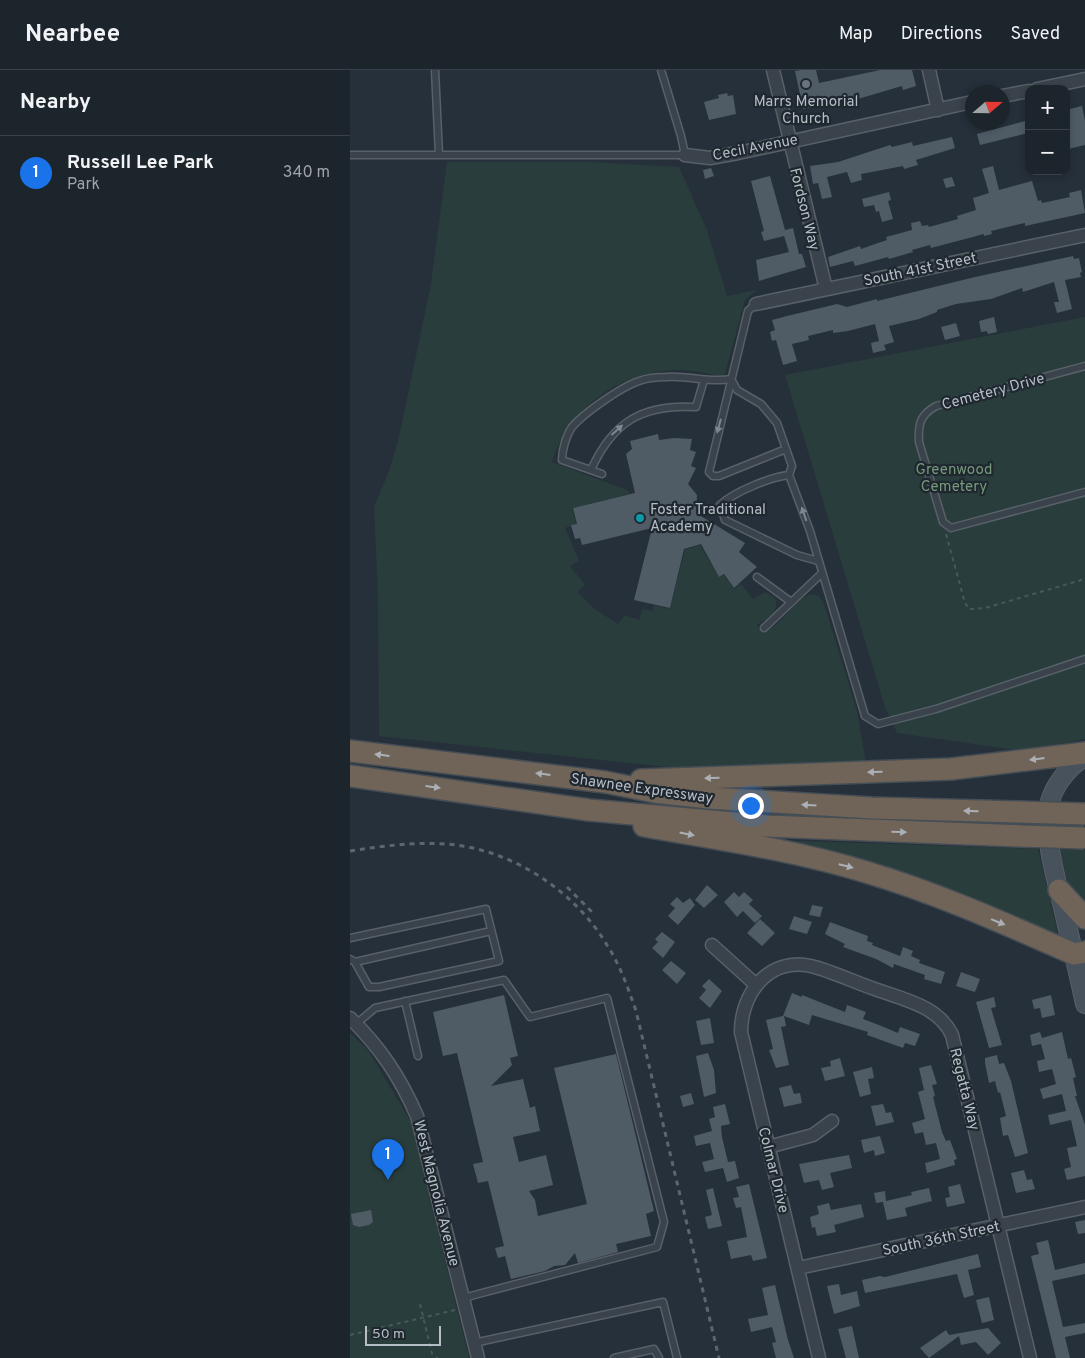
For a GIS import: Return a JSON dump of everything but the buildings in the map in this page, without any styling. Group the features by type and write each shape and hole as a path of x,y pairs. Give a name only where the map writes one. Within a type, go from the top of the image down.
{"highway":[{"name":"Shawnee Expressway","path":"350,751 605,782 655,792 709,798 872,808 1085,814"},
{"path":"605,782 951,770 1085,753"},
{"name":"Shawnee Expressway","path":"350,776 488,794 589,810 776,826 1084,838"},
{"path":"589,810 617,821 811,858 864,871 897,881 1079,953"},
{"path":"1059,890 1085,918"}],"main road":[{"path":"1085,757 1068,769 1055,790 1049,804 1048,825 1059,890 1079,953 1085,1004"}],"street":[{"name":"Fordson Way","path":"773,70 826,289"},
{"path":"929,70 938,110"},
{"path":"1056,85 1085,79"},
{"path":"1010,94 1025,91"},
{"name":"Cecil Avenue","path":"685,155 710,158 965,104"},
{"name":"South 41st Street","path":"756,304 1085,234"},
{"path":"712,945 755,984"},
{"name":"Regatta Way","path":"755,984 782,968 810,966 922,1006 942,1018 952,1035 1030,1358"},
{"name":"Colmar Drive","path":"755,984 744,1005 741,1032 819,1358"},
{"name":"West Magnolia Avenue","path":"353,1021 384,1054 403,1084 417,1116 478,1358"},
{"path":"768,1147 813,1135 832,1121"},
{"name":"South 36th Street","path":"798,1268 1085,1207"}],"lane":[{"path":"435,70 439,155"},
{"path":"350,155 685,155 661,70"},
{"path":"756,304 748,311 709,472 712,476 719,476 786,449"},
{"name":"Cemetery Drive","path":"943,522 919,442 919,424 925,412 936,406 1085,366"},
{"path":"602,474 562,460 562,451 572,428 590,412 618,392 638,381 674,376 715,382 731,379"},
{"path":"731,379 737,390 761,404 777,423 792,466 789,475 810,531 865,716 878,724 936,709 1085,659"},
{"path":"591,470 610,436 625,422 644,412 663,406 696,407 704,380"},
{"path":"789,475 779,476 728,498 720,505 725,520 797,555 818,561"},
{"path":"943,522 951,528 963,526 1085,492"},
{"path":"764,628 822,574"},
{"path":"757,577 791,602"},
{"path":"350,938 486,909 499,961 379,987 369,987 353,960 491,931"},
{"path":"353,1021 375,1008 504,980 530,1017 607,998 664,1222 657,1247 463,1298"},
{"path":"405,1001 418,1056"},
{"path":"474,1343 663,1302 677,1358"},
{"path":"614,1358 654,1349 659,1358"}],"path":[{"path":"943,522 965,603 969,609 985,608 1085,578"},
{"path":"420,1304 436,1358"},
{"path":"350,1334 454,1310"}],"green space":[{"path":"447,162 590,162 679,167 707,230 727,296 757,290 745,300 724,377 682,370 660,371 639,376 620,384 585,408 560,442 552,462 627,490 630,494 572,508 576,524 565,528 579,561 570,566 585,585 577,592 596,610 618,624 625,615 639,620 643,609 653,611 654,605 670,609 685,550 700,545 719,577 724,575 734,589 741,584 753,599 765,592 775,598 776,607 774,611 757,625 763,633 778,623 803,598 814,594 824,604 857,711 866,763 675,768 379,736 378,595 374,507 389,471 399,437 431,284"},
{"name":"Greenwood Cemetery","path":"1085,317 1085,739 1023,751 897,733 885,707 785,375"},
{"path":"774,840 1038,849 1059,938"},
{"path":"1059,850 1085,850 1085,912 1070,891"},
{"path":"350,1033 368,1050 411,1122 469,1358 350,1358"}],"railway":[{"path":"350,851 398,845 445,844 469,847 493,854 516,863 538,875 577,907 593,925 616,961 636,1011 719,1358"},
{"path":"567,887 592,912"}],"place":[{"name":"Marrs Memorial Church","path":"806,84"},
{"name":"Foster Traditional Academy","path":"640,518"},
{"name":"Russell Lee Park","path":"388,1180"}]}
